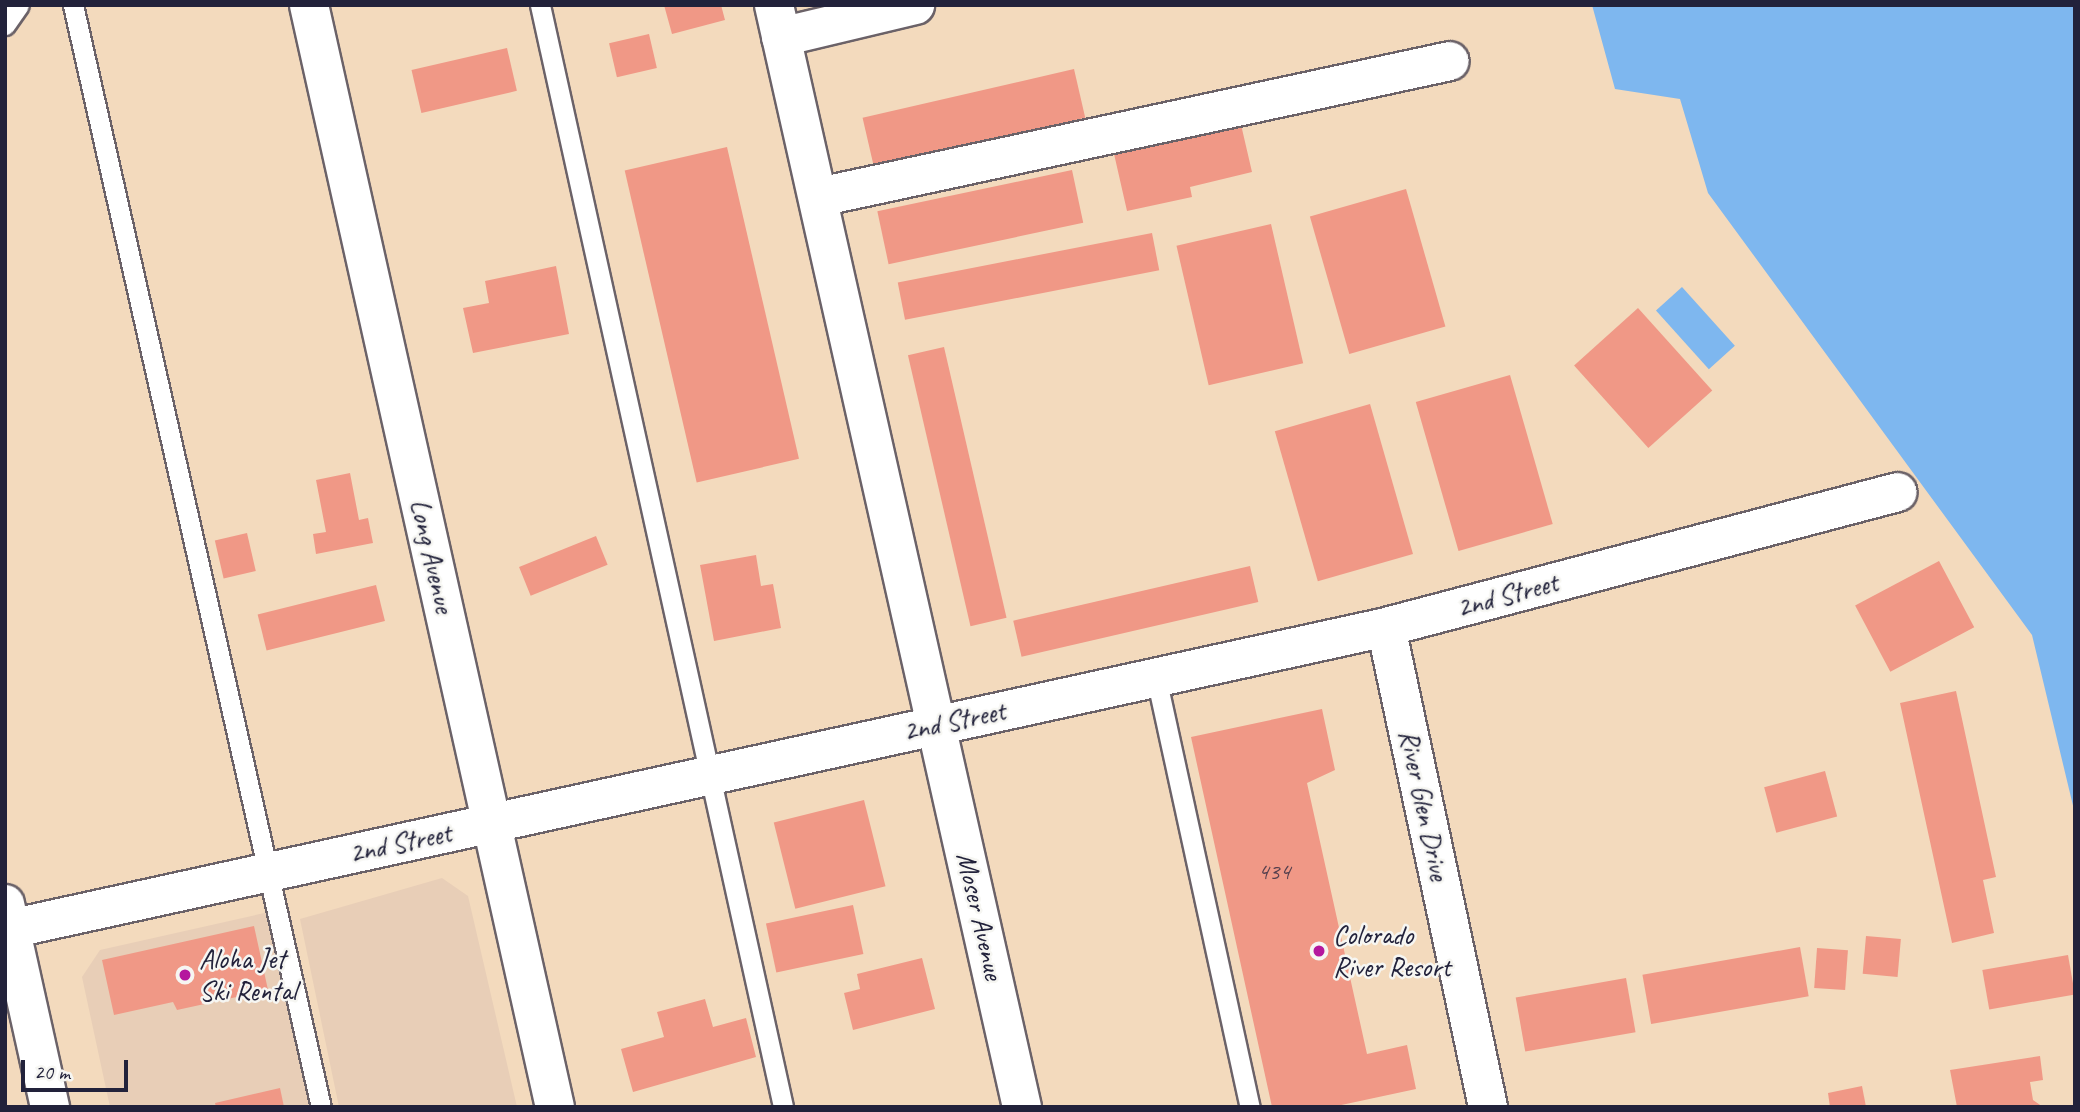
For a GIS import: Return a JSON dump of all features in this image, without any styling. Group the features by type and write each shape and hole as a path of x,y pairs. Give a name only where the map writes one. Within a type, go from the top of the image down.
{"main road":[{"name":"Long Avenue","path":"309,5 555,1107"},
{"path":"777,21 915,5"},
{"name":"Moser Avenue","path":"777,21 819,197 1022,1107"},
{"path":"819,197 1450,61"},
{"name":"2nd Street","path":"7,921 273,871 1386,627 1898,492"},
{"name":"River Glen Drive","path":"1386,627 1488,1107"},
{"path":"7,921 50,1107"}],"lane":[{"path":"5,26 19,5"},
{"path":"73,5 273,871 321,1107"},
{"path":"540,5 783,1107"},
{"path":"1156,677 1250,1107"}],"shaded area":[{"path":"442,878 468,896 517,1107 339,1107 300,919"},
{"path":"269,912 310,1107 110,1107 82,977 100,950"}],"water":[{"path":"1592,5 2075,5 2075,814 2032,635 1708,193 1680,99 1615,89"},
{"path":"1682,287 1735,346 1709,369 1656,310"}],"building":[{"path":"664,5 721,5 725,20 672,34"},
{"path":"649,34 657,68 617,77 609,43"},
{"path":"507,48 517,91 421,113 412,70"},
{"path":"1074,69 1085,118 874,167 863,118"},
{"path":"1239,116 1252,172 1190,187 1192,197 1127,211 1112,145"},
{"path":"727,147 799,459 697,482 625,171"},
{"path":"1072,170 1083,223 889,264 877,211"},
{"path":"1406,189 1445,326 1349,354 1310,217"},
{"path":"1271,224 1303,363 1209,385 1176,246"},
{"path":"1152,233 1159,270 905,320 898,282"},
{"path":"556,266 569,334 473,353 463,308 489,303 485,281"},
{"path":"1638,308 1712,390 1648,448 1574,366"},
{"path":"944,347 1007,618 970,626 908,355"},
{"path":"1510,375 1553,524 1459,551 1416,402"},
{"path":"1370,404 1413,554 1318,581 1275,431"},
{"path":"350,473 359,520 368,518 373,543 316,554 313,534 326,532 316,480"},
{"path":"247,533 256,571 224,578 215,540"},
{"path":"596,536 608,565 531,596 519,567"},
{"path":"756,555 761,586 773,584 781,628 714,641 700,565"},
{"path":"1939,561 1974,627 1890,672 1855,606"},
{"path":"1250,566 1258,602 1022,657 1013,621"},
{"path":"376,585 385,621 267,650 258,615"},
{"path":"1956,691 1996,877 1983,880 1994,933 1952,943 1900,703"},
{"path":"1322,709 1335,770 1307,783 1367,1054 1407,1045 1416,1089 1332,1107 1272,1107 1191,737"},
{"path":"1825,771 1837,816 1776,833 1764,787"},
{"path":"864,800 886,886 795,909 774,822"},
{"path":"853,905 863,954 776,972 766,924"},
{"name":"Aloha Jet Ski Rental","path":"254,926 268,990 177,1010 173,1002 114,1015 102,960"},
{"path":"1866,936 1901,939 1898,977 1863,974"},
{"path":"1800,947 1809,996 1651,1024 1642,975"},
{"path":"1817,948 1848,950 1845,990 1814,988"},
{"path":"2068,955 2075,994 1989,1009 1982,970"},
{"path":"922,958 935,1009 853,1030 844,993 860,989 857,974"},
{"path":"1626,978 1636,1032 1525,1052 1516,997"},
{"path":"705,999 713,1027 746,1018 756,1057 633,1092 621,1049 664,1037 657,1012"},
{"path":"2040,1056 2043,1080 2030,1082 2033,1100 2043,1107 1957,1107 1950,1070"},
{"path":"1862,1086 1866,1107 1830,1107 1828,1093"},
{"path":"280,1088 284,1107 216,1107 215,1103"}],"place":[{"name":"Colorado River Resort","path":"1319,951"},
{"name":"Aloha Jet Ski Rental","path":"185,975"}]}
